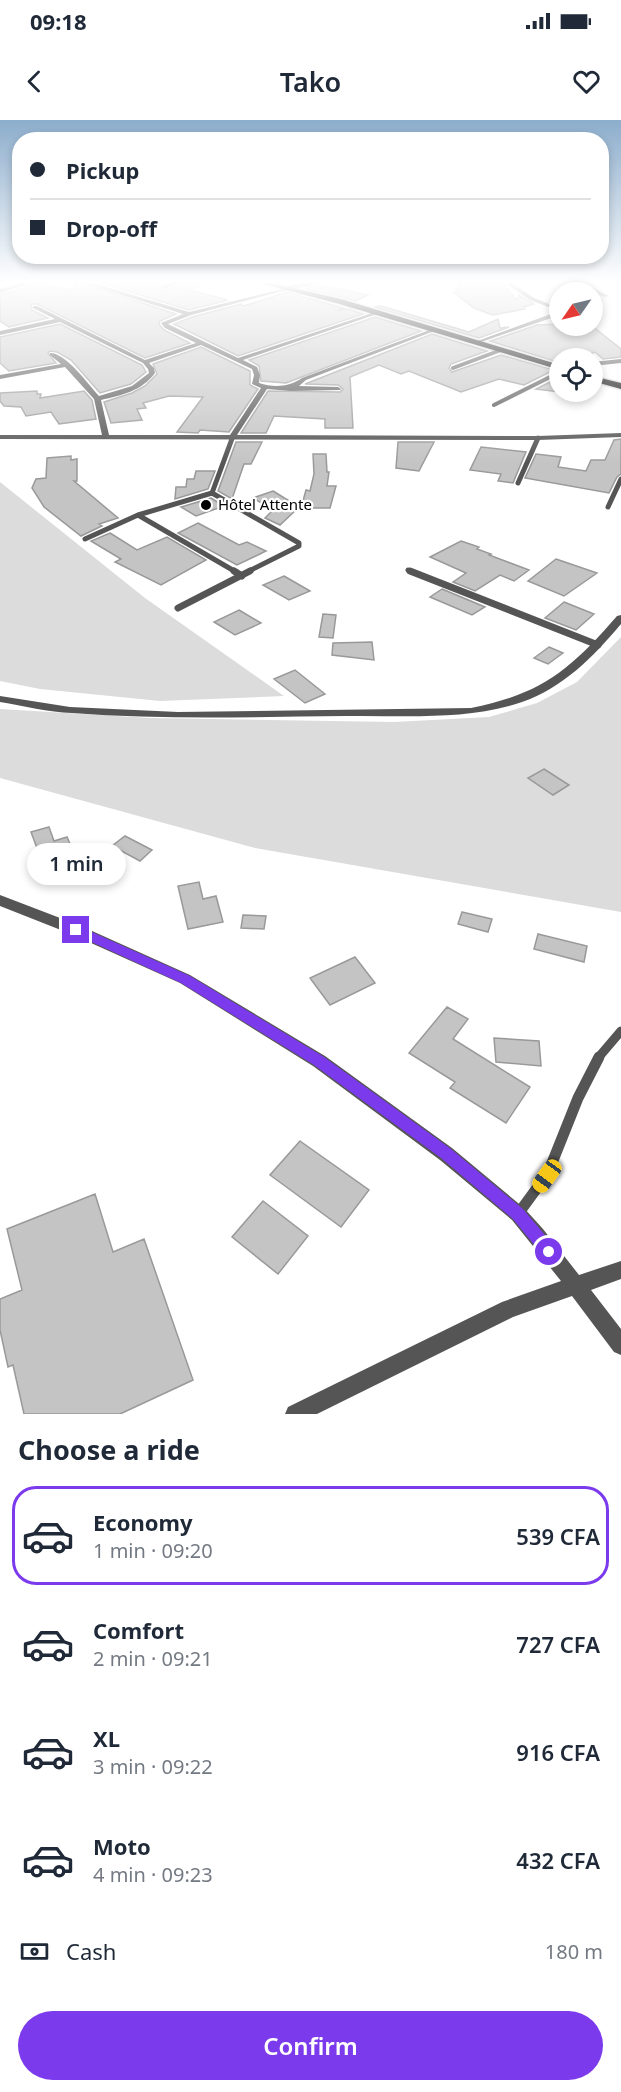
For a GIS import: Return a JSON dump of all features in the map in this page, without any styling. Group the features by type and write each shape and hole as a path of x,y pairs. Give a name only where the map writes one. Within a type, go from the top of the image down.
{"main road":[{"path":"478,343 549,366"},
{"path":"603,381 621,386"}],"street":[{"path":"96,399 125,391 148,380 152,373 151,368 145,362 107,343"},
{"path":"145,362 200,343"},
{"path":"202,343 255,368 257,375 255,384 291,389 338,390"},
{"path":"237,360 286,343"},
{"path":"291,389 304,379 398,343"},
{"path":"52,354 67,365 96,399 106,437"},
{"path":"603,363 621,361"},
{"path":"0,376 67,365"},
{"path":"233,436 265,387"},
{"path":"0,437 538,438 621,435"},
{"path":"0,699 70,710 178,715 471,711 531,696 555,682 598,645 621,618"},
{"path":"0,900 76,930 185,979 319,1061 446,1154 518,1214 621,1345"},
{"path":"295,1414 509,1309 621,1270"}],"lane":[{"path":"453,368 501,350"},
{"path":"494,405 549,376"},
{"path":"212,493 233,436"},
{"path":"518,483 538,438"},
{"path":"608,507 621,479"},
{"path":"85,539 138,515 212,493 299,543 296,549 178,608"},
{"path":"138,515 242,576"},
{"path":"408,570 598,645"},
{"path":"518,1214 547,1176 574,1106 605,1046 621,1031"}],"shaded area":[{"path":"0,482 145,598 284,696 160,701 40,689 0,681"},
{"path":"621,637 621,912 255,848 0,778 0,709 150,718 394,722 489,717 537,703 577,682"}],"building":[{"path":"0,343 99,343 142,365 146,372 131,384 100,393 71,360 57,352 48,353 56,363 9,371 0,363"},
{"path":"116,343 189,343 145,358"},
{"path":"213,343 276,343 238,356"},
{"path":"298,343 389,343 286,383 261,381 259,366 249,360"},
{"path":"408,343 462,343 487,351 451,364 449,368 452,372 501,355 549,369 549,372 524,385 499,379 461,392 409,371 401,374 379,365 350,377 353,428 325,428 325,419 274,416 266,433 241,433 268,391 340,392 343,389 338,385 305,384"},
{"path":"498,343 614,343 621,349 621,357 603,359 603,348 549,348 549,360"},
{"path":"201,347 250,371 250,385 258,389 229,432 200,430 198,433 177,432 203,397 169,396 143,403 146,408 137,409 142,420 111,423 104,402 145,386 157,374 153,364"},
{"path":"549,382 549,391 536,389"},
{"path":"37,391 37,394 41,394 40,398 84,391 92,400 96,419 59,424 51,412 26,416 21,407 4,406 0,401 0,393"},
{"path":"621,439 621,474 609,493 525,478 536,454 561,457 558,467 586,471 591,460 605,460 614,440"},
{"path":"236,442 262,442 251,464 244,464 232,499 218,491"},
{"path":"398,442 434,442 419,471 396,468"},
{"path":"481,447 526,452 513,483 498,481 501,474 470,470"},
{"path":"313,454 326,454 327,472 329,472 327,486 336,486 330,508 301,508 306,490 310,491 314,474"},
{"path":"71,456 71,460 77,459 77,481 74,481 118,518 99,524 102,526 81,536 44,507 32,488 36,479 46,478 47,458"},
{"path":"196,471 215,471 208,489 175,499 176,487 186,487 187,479 194,479"},
{"path":"273,491 299,507 280,525 265,518 273,510 253,498"},
{"path":"211,498 224,506 196,516 181,507"},
{"path":"198,523 239,545 247,542 266,551 237,565 178,533"},
{"path":"110,533 137,550 167,537 206,560 161,585 115,562 121,559 91,541"},
{"path":"461,541 479,547 477,549 491,554 489,555 529,570 514,581 500,575 475,591 453,582 466,573 430,557"},
{"path":"556,559 597,573 564,596 528,581"},
{"path":"284,576 310,591 289,600 263,585"},
{"path":"442,589 485,607 472,615 430,597"},
{"path":"564,602 594,614 576,630 545,618"},
{"path":"239,610 261,623 235,635 214,622"},
{"path":"323,614 336,615 333,638 319,637"},
{"path":"372,642 374,660 332,655 333,643"},
{"path":"549,647 563,653 548,664 534,658"},
{"path":"295,670 325,694 305,703 274,679"},
{"path":"544,769 569,785 553,795 528,778"},
{"path":"49,827 54,841 67,837 76,858 44,867 31,832"},
{"path":"125,836 152,850 140,861 112,846"},
{"path":"199,882 203,899 216,896 223,922 188,929 178,886"},
{"path":"462,912 492,919 488,932 458,924"},
{"path":"243,915 266,916 264,929 241,928"},
{"path":"538,934 587,946 584,962 534,949"},
{"path":"355,957 375,983 330,1005 310,978"},
{"path":"447,1007 468,1019 453,1039 530,1087 506,1123 450,1088 455,1082 409,1053"},
{"path":"494,1038 539,1041 541,1066 496,1062"},
{"path":"300,1141 369,1190 341,1227 270,1175"},
{"path":"95,1194 113,1252 144,1239 193,1380 120,1414 24,1414 13,1365 8,1367 0,1330 0,1299 22,1290 7,1229"},
{"path":"263,1201 308,1236 278,1274 232,1237"}],"place":[{"name":"Hôtel Attente","path":"206,505"}],"route":[{"path":"76,930 185,979 319,1061 446,1154 518,1214 549,1252"}]}
